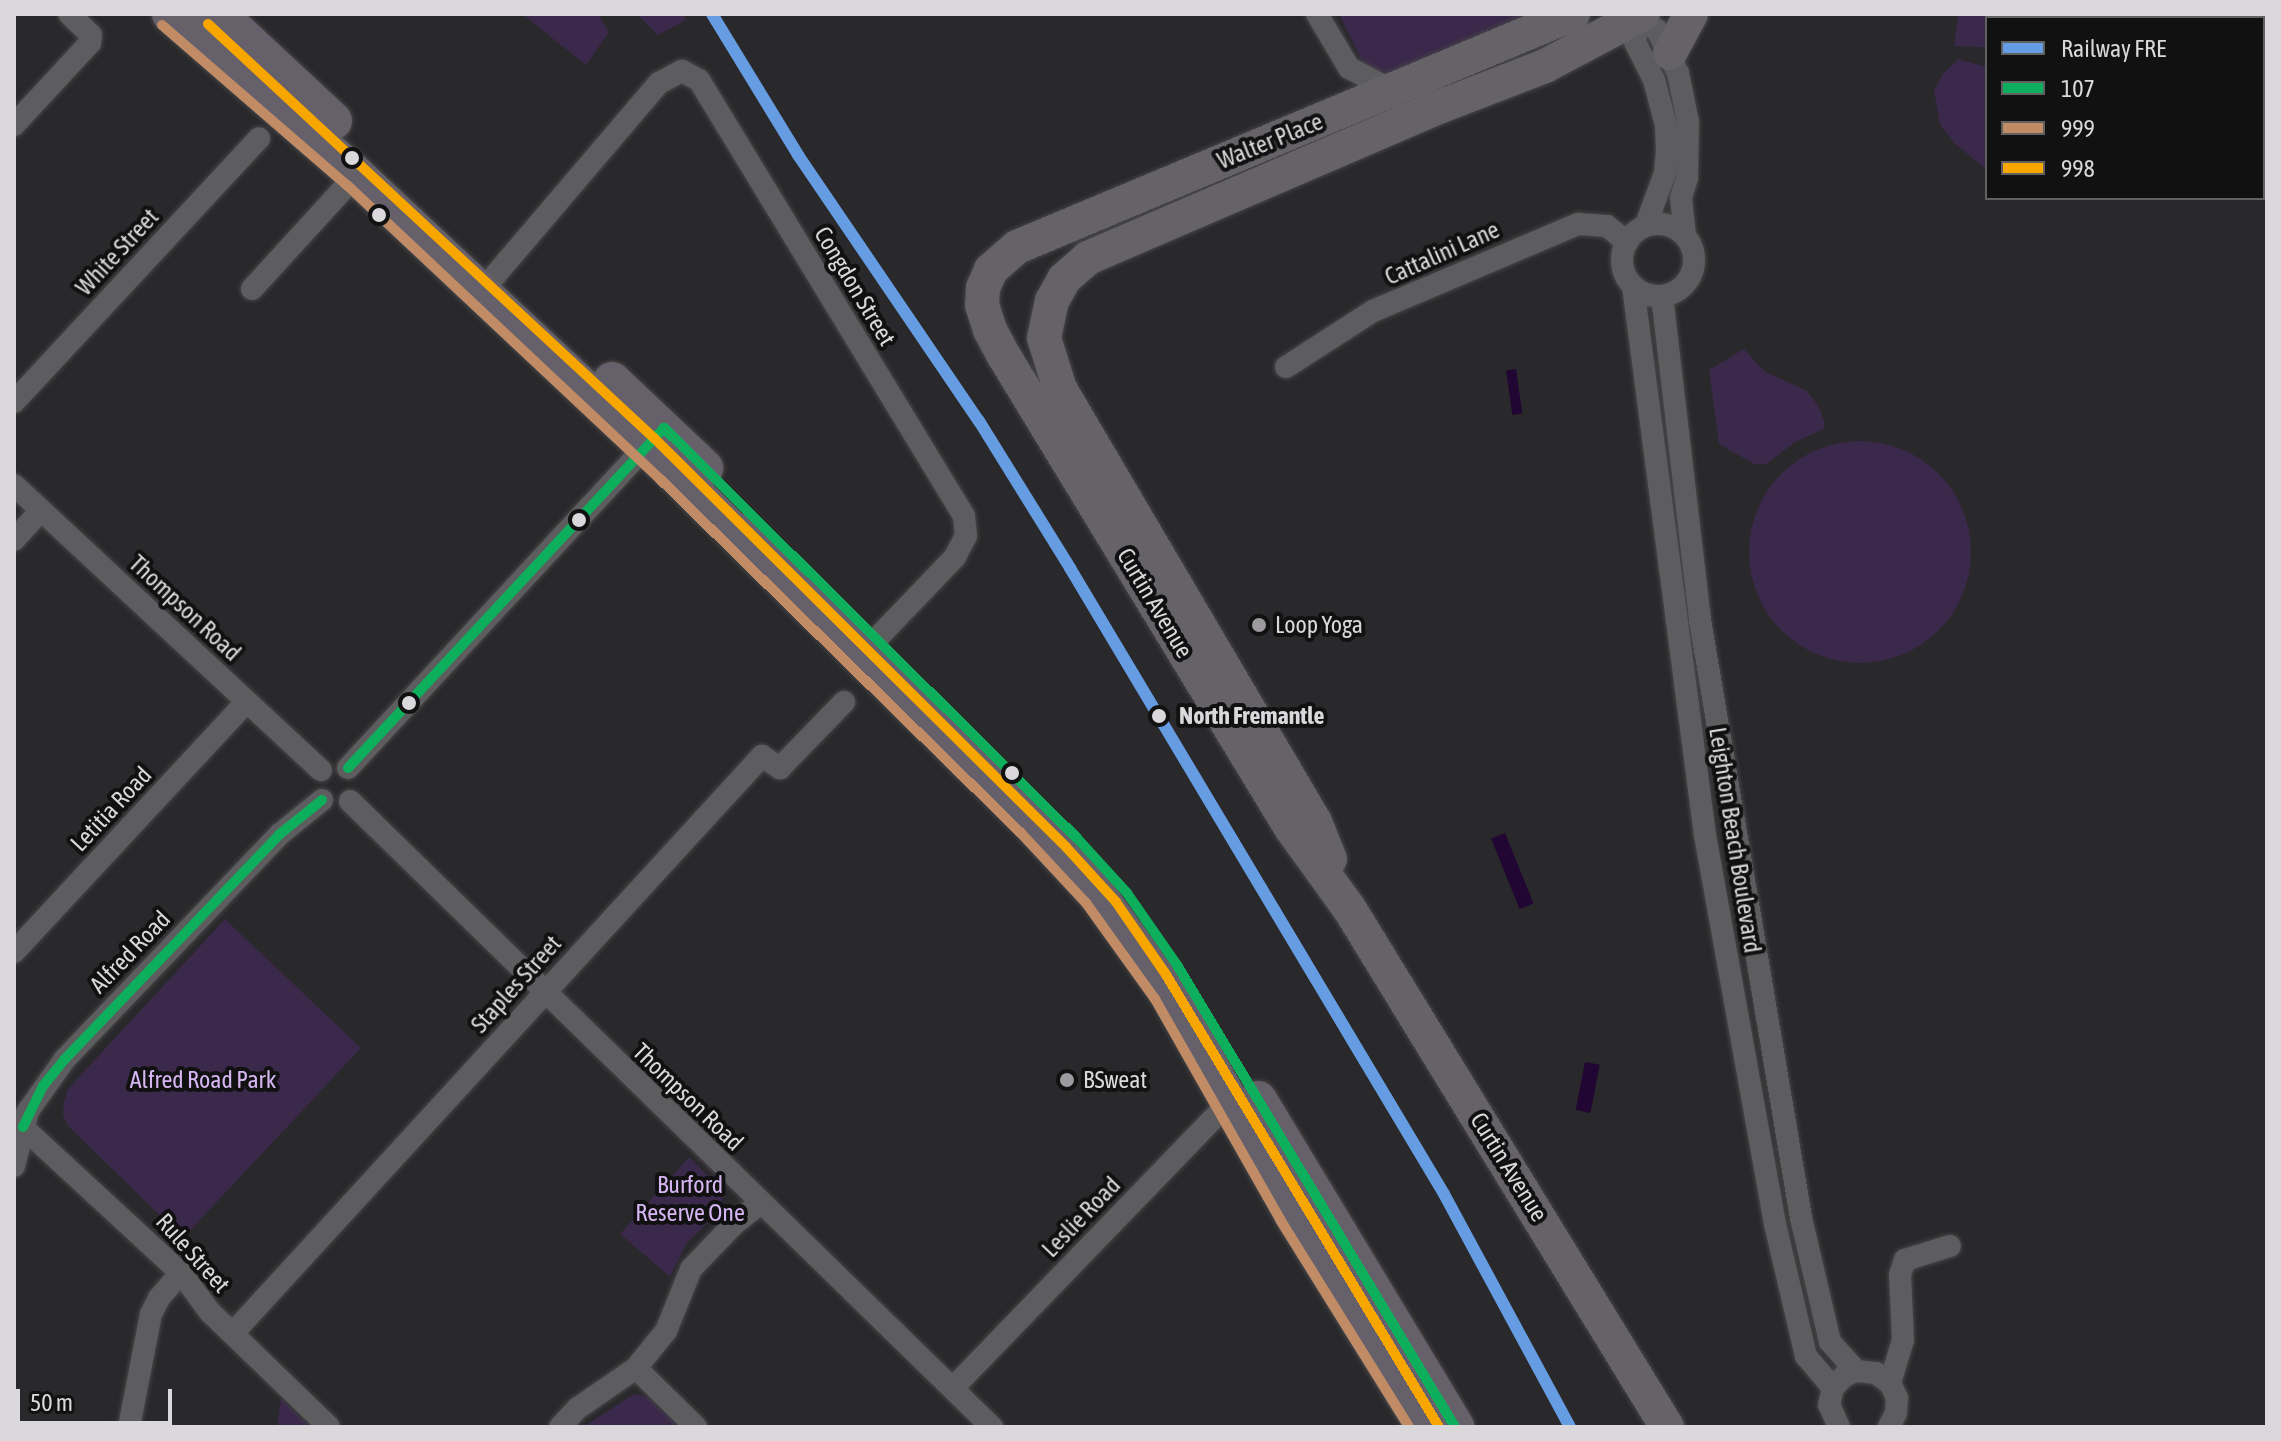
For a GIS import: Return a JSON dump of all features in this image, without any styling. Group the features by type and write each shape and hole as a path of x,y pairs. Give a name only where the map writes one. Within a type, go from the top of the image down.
{"highway":[{"path":"171,14 356,175 489,284"},
{"path":"218,14 489,284 654,437 868,648 1097,894 1239,1094 1455,1427"},
{"path":"1239,1094 1293,1214 1425,1427"}],"main road":[{"name":"Walter Place","path":"983,288 991,270 1017,247 1573,14"},
{"path":"1670,53 1691,14"},
{"name":"Walter Place","path":"1052,301 1064,279 1088,258 1439,107 1545,66 1636,15"},
{"name":"Curtin Avenue","path":"983,288 982,305 990,330 1004,356 1291,828 1349,908 1667,1427"},
{"name":"Curtin Avenue","path":"1052,301 1044,338 1060,389 1315,822 1349,908"}],"street":[{"path":"14,125 90,43 91,35 69,14"},
{"path":"1636,15 1657,30 1670,53 1678,73 1688,122 1687,178 1681,198 1685,235 1694,251 1693,271 1687,282 1662,296 1645,294 1633,286 1622,266 1627,242 1646,225 1665,173 1667,150 1661,103 1654,80 1635,42 1636,15"},
{"path":"1320,21 1349,68 1370,82 1394,91"},
{"name":"Congdon Street","path":"489,284 659,83 682,71 699,80 964,516 966,536 955,557 868,648"},
{"name":"White Street","path":"14,402 259,138"},
{"path":"252,289 356,175"},
{"name":"Cattalini Lane","path":"1286,367 1373,311 1578,224 1607,226 1627,242"},
{"path":"1646,225 1673,226 1685,235"},
{"name":"Leighton Beach Boulevard","path":"1633,286 1705,835 1770,1196 1806,1356 1833,1388"},
{"name":"Leighton Beach Boulevard","path":"1662,296 1700,620 1801,1218 1830,1342 1856,1371 1876,1373 1890,1383"},
{"path":"348,768 654,437"},
{"name":"Thompson Road","path":"14,485 321,770"},
{"path":"14,540 41,510"},
{"name":"Letitia Road","path":"14,952 247,701"},
{"name":"Staples Street","path":"233,1333 762,756 780,768 844,702"},
{"path":"334,764 348,768 357,784 350,801 339,806 322,800 315,788 321,770 334,764"},
{"name":"Alfred Road","path":"14,1166 18,1123 65,1059 280,834 322,800"},
{"name":"Thompson Road","path":"350,801 992,1427"},
{"name":"Leslie Road","path":"953,1388 1239,1094"},
{"name":"Rule Street","path":"18,1123 181,1273 210,1312 329,1427"},
{"path":"560,1427 578,1408 636,1368 666,1331 691,1269 734,1224 760,1204"},
{"path":"1891,1425 1897,1398 1890,1383 1903,1340 1900,1275 1905,1260 1950,1246"},
{"path":"129,1427 151,1314 159,1298 181,1273"},
{"path":"636,1368 696,1427"},
{"path":"1839,1427 1829,1405 1833,1388 1844,1376 1856,1371"}],"green space":[{"path":"522,14 598,14 609,32 586,65"},
{"path":"637,14 683,14 686,20 658,35"},
{"path":"1339,14 1548,14 1401,74 1382,75 1359,65 1362,61"},
{"path":"1958,14 2092,14 1985,16 1985,47 1954,46"},
{"path":"1958,59 1985,66 1985,168 1954,143 1940,124 1934,91 1942,75"},
{"path":"1744,349 1764,371 1807,391 1819,407 1825,424 1824,429 1795,442 1766,464 1754,464 1719,444 1709,370"},
{"path":"1860,441 1882,443 1902,450 1938,474 1962,510 1969,530 1969,574 1962,594 1938,630 1902,654 1882,661 1860,663 1838,661 1818,654 1782,630 1758,594 1751,574 1749,552 1751,530 1758,510 1782,474 1818,450 1838,443"},
{"name":"Alfred Road Park","path":"225,919 361,1048 183,1238 68,1126 63,1115 64,1102 68,1089"},
{"name":"Burford Reserve One","path":"689,1157 724,1192 719,1211 686,1244 670,1277 620,1234"},
{"path":"634,1394 648,1397 680,1427 583,1427"},
{"path":"281,1398 311,1427 277,1427"}],"shaded area":[{"path":"1516,369 1522,414 1512,415 1506,370"},
{"path":"1505,833 1533,903 1520,909 1491,839"},
{"path":"1585,1062 1600,1065 1590,1113 1576,1110"}],"rail line":[{"name":"FRE","path":"712,14 798,155 979,421 1070,568 1444,1194 1570,1427"}],"transit line":[{"name":"998","path":"208,24 654,438 1066,847 1116,902 1165,973 1439,1427"},
{"name":"999","path":"162,25 347,185 661,480 1020,832 1086,903 1155,999 1281,1221 1409,1427"},
{"name":"107","path":"348,768 664,428 1076,837 1127,893 1177,965 1455,1427"},
{"name":"107","path":"23,1127 43,1086 65,1059 280,834 322,800"}],"place":[{"name":"Loop Yoga","path":"1259,625"},
{"name":"North Fremantle","path":"1159,716"},
{"name":"BSweat","path":"1067,1080"}]}
